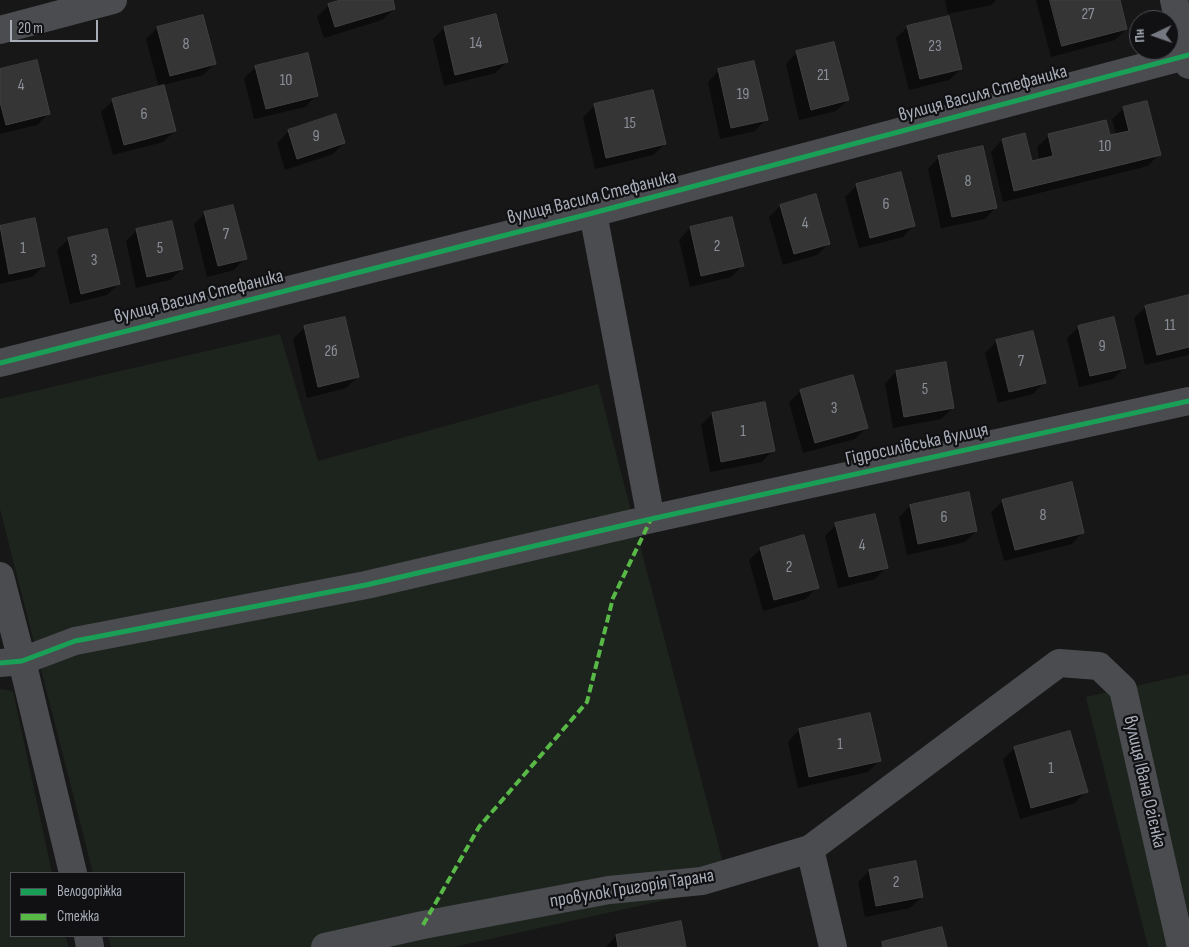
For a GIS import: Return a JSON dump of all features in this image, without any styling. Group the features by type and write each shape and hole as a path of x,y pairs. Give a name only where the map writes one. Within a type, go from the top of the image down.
{"street":[{"path":"0,30 113,0"},
{"path":"1174,0 1188,59"},
{"name":"вулиця Василя Стефаника","path":"0,363 593,213 1188,59"},
{"path":"593,213 651,519"},
{"name":"Гідросилівська вулиця","path":"11,662 75,641 366,585 651,519 1189,401"},
{"path":"0,576 11,662 73,872"},
{"name":"провулок Григорія Тарана","path":"325,947 423,925 609,890 702,881 810,849 1059,664"},
{"name":"вулиця Івана Огієнка","path":"1059,664 1099,666 1123,689 1181,947"},
{"path":"810,849 833,947"}],"shaded area":[{"path":"280,334 318,461 598,384 729,886 454,947 111,947 108,937 185,937 185,872 93,872 0,509 0,399"},
{"path":"1189,674 1189,947 1148,947 1086,697"},
{"path":"0,689 13,691 52,872 10,872 10,937 66,937 68,947 0,947"}],"building":[{"path":"341,0 393,0 395,9 335,27 328,4"},
{"path":"1050,0 1120,0 1127,29 1062,46"},
{"path":"496,14 508,62 455,75 444,27"},
{"path":"203,15 216,64 170,76 157,27"},
{"path":"949,16 962,69 920,79 907,26"},
{"path":"834,42 849,100 811,110 796,51"},
{"path":"308,53 318,96 266,109 255,66"},
{"path":"37,60 50,114 6,125 0,102 0,69"},
{"path":"754,61 768,120 731,128 718,69"},
{"path":"164,85 176,131 124,145 112,99"},
{"path":"653,90 666,144 606,158 594,104"},
{"path":"1147,101 1161,155 1014,191 1002,139 1025,133 1032,161 1053,156 1048,134 1106,120 1110,135 1129,131 1123,107"},
{"path":"336,114 345,143 297,159 288,130"},
{"path":"983,146 997,208 952,217 938,156"},
{"path":"901,172 915,226 870,238 856,184"},
{"path":"816,194 830,244 794,254 780,205"},
{"path":"233,205 247,259 218,266 204,212"},
{"path":"732,217 744,266 701,276 690,227"},
{"path":"35,218 45,266 9,274 0,226"},
{"path":"172,221 183,269 147,277 136,229"},
{"path":"107,229 120,284 81,294 68,238"},
{"path":"1189,295 1189,347 1157,355 1145,306"},
{"path":"345,317 359,377 318,387 304,326"},
{"path":"1114,317 1126,368 1090,376 1078,326"},
{"path":"1033,331 1046,383 1009,392 996,340"},
{"path":"946,362 954,408 904,417 896,371"},
{"path":"853,375 868,428 815,443 800,390"},
{"path":"765,402 775,451 721,462 712,413"},
{"path":"1072,482 1084,533 1015,550 1002,500"},
{"path":"969,492 977,531 918,544 910,505"},
{"path":"875,514 888,568 849,577 835,523"},
{"path":"804,535 819,588 774,600 760,548"},
{"path":"870,713 881,761 809,777 799,729"},
{"path":"1070,731 1088,792 1031,808 1014,747"},
{"path":"916,861 923,897 876,906 869,870"},
{"path":"681,921 686,947 618,947 616,935"},
{"path":"942,927 947,947 883,947 882,942"}],"marked path":[{"path":"423,925 479,827 587,702 613,598 651,519"}],"cycle path":[{"path":"0,363 593,213 1189,55"},
{"path":"0,663 22,661 75,641 366,585 651,519 1189,401"}]}
